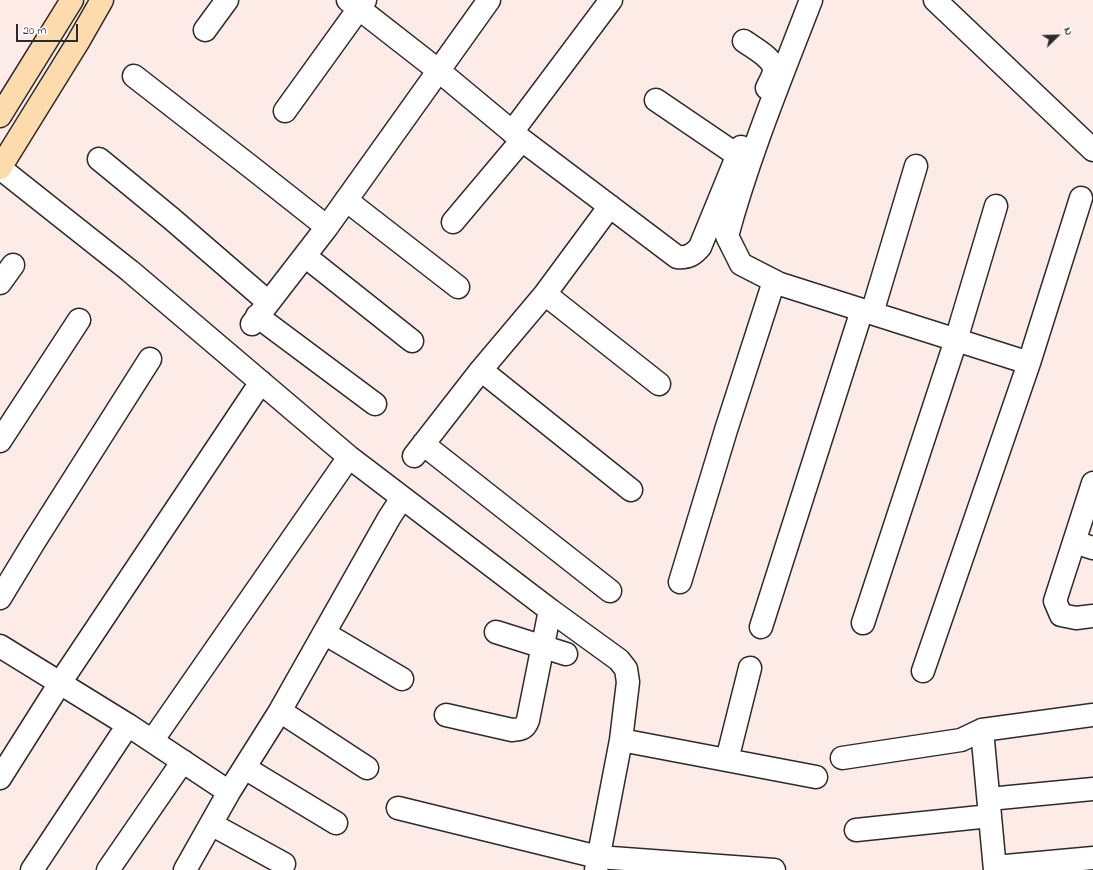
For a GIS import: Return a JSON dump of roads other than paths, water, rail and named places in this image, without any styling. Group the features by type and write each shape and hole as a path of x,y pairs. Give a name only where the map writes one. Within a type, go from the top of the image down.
{"main road":[{"path":"0,116 72,0"},
{"path":"0,168 78,42 102,0"}],"street":[{"path":"205,30 227,0"},
{"path":"259,314 305,256 489,0"},
{"path":"453,222 517,136 611,0"},
{"path":"285,111 357,3 517,136 677,257 685,258 693,255 700,247 737,155 774,82 811,0"},
{"path":"935,0 1093,150"},
{"path":"744,41 773,64 774,82 762,128 727,236 741,264 780,284 1029,363"},
{"path":"134,76 326,227"},
{"path":"656,100 737,155"},
{"path":"98,159 172,219 259,314 375,404"},
{"path":"761,627 916,166"},
{"path":"0,168 130,271 349,457 550,610 619,660 626,669 628,682 621,740 597,863"},
{"path":"923,671 1029,363 1081,198"},
{"path":"346,200 458,287"},
{"path":"610,206 545,294 418,450 610,591"},
{"path":"863,623 956,340 996,206"},
{"path":"305,256 412,341"},
{"path":"0,283 13,265"},
{"path":"680,582 726,430 774,281"},
{"path":"545,294 659,384"},
{"path":"0,441 79,320"},
{"path":"0,598 150,359"},
{"path":"482,370 631,490"},
{"path":"0,778 60,683 261,382"},
{"path":"152,741 349,457"},
{"path":"1093,483 1084,545 1055,601 1061,615 1076,618 1093,616"},
{"path":"185,870 229,792 280,711 402,498"},
{"path":"446,715 512,730 521,729 526,726 550,610"},
{"path":"496,632 542,648 566,654"},
{"path":"324,633 402,679"},
{"path":"0,646 128,725 229,792"},
{"path":"727,760 750,668"},
{"path":"280,711 367,768"},
{"path":"842,758 961,740 982,730 1093,715"},
{"path":"32,870 128,725"},
{"path":"982,730 995,869 1093,858"},
{"path":"621,740 816,777"},
{"path":"108,870 183,761"},
{"path":"245,768 336,823"},
{"path":"856,830 1093,789"},
{"path":"398,808 597,863 774,870"},
{"path":"211,824 284,864"}]}
